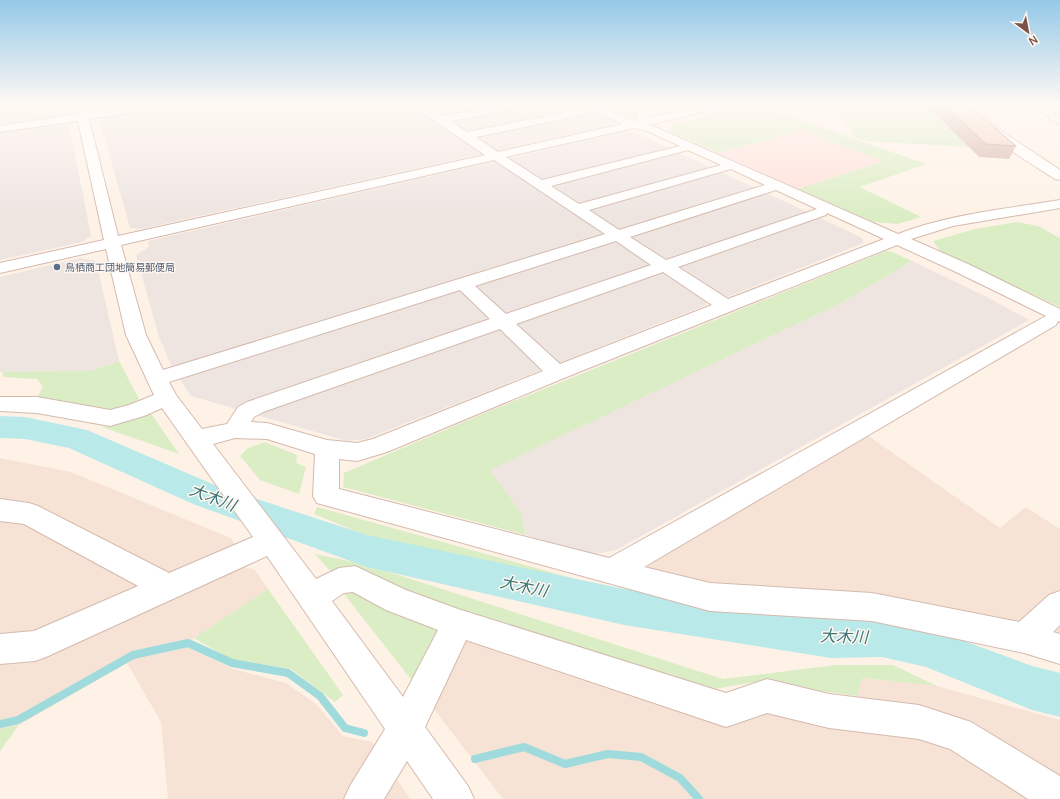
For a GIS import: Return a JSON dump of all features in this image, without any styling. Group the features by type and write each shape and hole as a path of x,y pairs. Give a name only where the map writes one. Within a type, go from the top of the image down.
{"street":[{"path":"89,142 112,242 136,335 161,388 272,541 455,799"},
{"path":"475,142 540,186 727,307"},
{"path":"0,268 554,142"},
{"path":"669,142 821,212 892,241"},
{"path":"681,142 892,241 1056,321"},
{"path":"1008,142 1060,176"},
{"path":"540,186 683,149"},
{"path":"577,209 725,168"},
{"path":"0,404 37,405 110,418 136,411 161,388 462,283 770,188"},
{"path":"197,439 235,430 267,431 328,449 358,452 379,446 557,373 918,231 952,222 1060,204"},
{"path":"235,430 246,412 255,407 821,212"},
{"path":"462,283 557,373"},
{"path":"612,571 1056,321"},
{"path":"328,449 326,496 710,597 872,607 1024,638 1060,649"},
{"path":"0,510 29,514 168,587"},
{"path":"0,649 35,646 272,541"},
{"path":"312,597 339,581 356,578 397,600 458,623 726,710 767,696 829,711 919,722 959,734 1052,789"},
{"path":"1024,638 1060,605"},
{"path":"363,799 405,730 458,623"}],"shaded area":[{"path":"0,142 73,142 91,236 82,242 0,260"},
{"path":"106,142 469,142 485,153 141,229 130,228"},
{"path":"482,142 535,142 495,151"},
{"path":"578,142 657,142 671,149 548,180 539,179 507,159"},
{"path":"758,142 832,142 880,160 881,162 798,189 718,153"},
{"path":"679,153 712,168 583,203 574,202 552,188 555,184"},
{"path":"497,161 604,232 602,237 173,369 159,337 136,255 149,247 148,241"},
{"path":"720,172 758,189 627,230 615,229 590,213 592,208"},
{"path":"764,192 807,212 670,259 659,257 630,239 632,233"},
{"path":"818,217 862,238 864,243 727,297 719,296 680,271 681,265"},
{"path":"607,241 619,242 706,301 706,305 366,439 347,441 191,396 179,378"},
{"path":"80,258 96,261 119,361 90,371 0,372 0,277"},
{"path":"912,261 987,297 1029,320 616,550 589,555 526,535 521,513 489,470 843,302"},
{"path":"867,435 1000,528 1026,507 1060,529 1060,633 893,602 710,588 651,574 647,564"},
{"path":"0,458 71,472 231,538 238,549 234,566 254,569 268,589 194,638 187,647 233,669 286,683 316,704 343,736 372,742 410,799 168,799 161,722 127,663 19,725 0,729"},
{"path":"447,626 850,725 862,678 937,686 1060,720 1060,799 503,799 417,687"}],"green space":[{"path":"694,142 758,142 718,153"},
{"path":"832,142 864,142 926,164 860,187 921,217 897,224 874,222 798,189 881,162 880,160"},
{"path":"888,142 963,142 968,147"},
{"path":"1017,222 1038,226 1060,238 1060,307 940,251 933,241 975,229"},
{"path":"886,251 892,252 912,261 843,302 490,470 521,513 526,535 343,487 344,473 487,412"},
{"path":"119,361 139,399 126,407 109,409 36,399 43,387 37,379 3,377 2,372 90,371"},
{"path":"150,412 179,454 102,427 124,422"},
{"path":"265,442 297,455 296,463 306,467 299,494 260,480 240,456 248,448"},
{"path":"317,507 611,589 365,535 314,514"},
{"path":"315,554 364,564 723,679 835,665 893,665 937,686 862,678 857,696 756,682 697,692 331,572"},
{"path":"268,589 343,695 335,702 291,669 230,659 194,638"},
{"path":"359,592 447,626 417,687 344,594"},
{"path":"19,725 0,751 0,729"}],"building":[{"path":"984,142 1012,142 1016,146 986,144"}],"waterway":[{"name":"大木川","path":"0,427 25,428 76,438 205,495 367,551 624,607 831,638 882,637 926,647 1032,688 1060,695"},
{"path":"0,724 18,720 133,655 188,643 232,663 288,673 320,696 345,728 364,733"},
{"path":"475,759 524,747 565,764 608,754 641,757 680,778 699,799"}],"place":[{"name":"鳥栖商工団地簡易郵便局","path":"57,267"}]}
